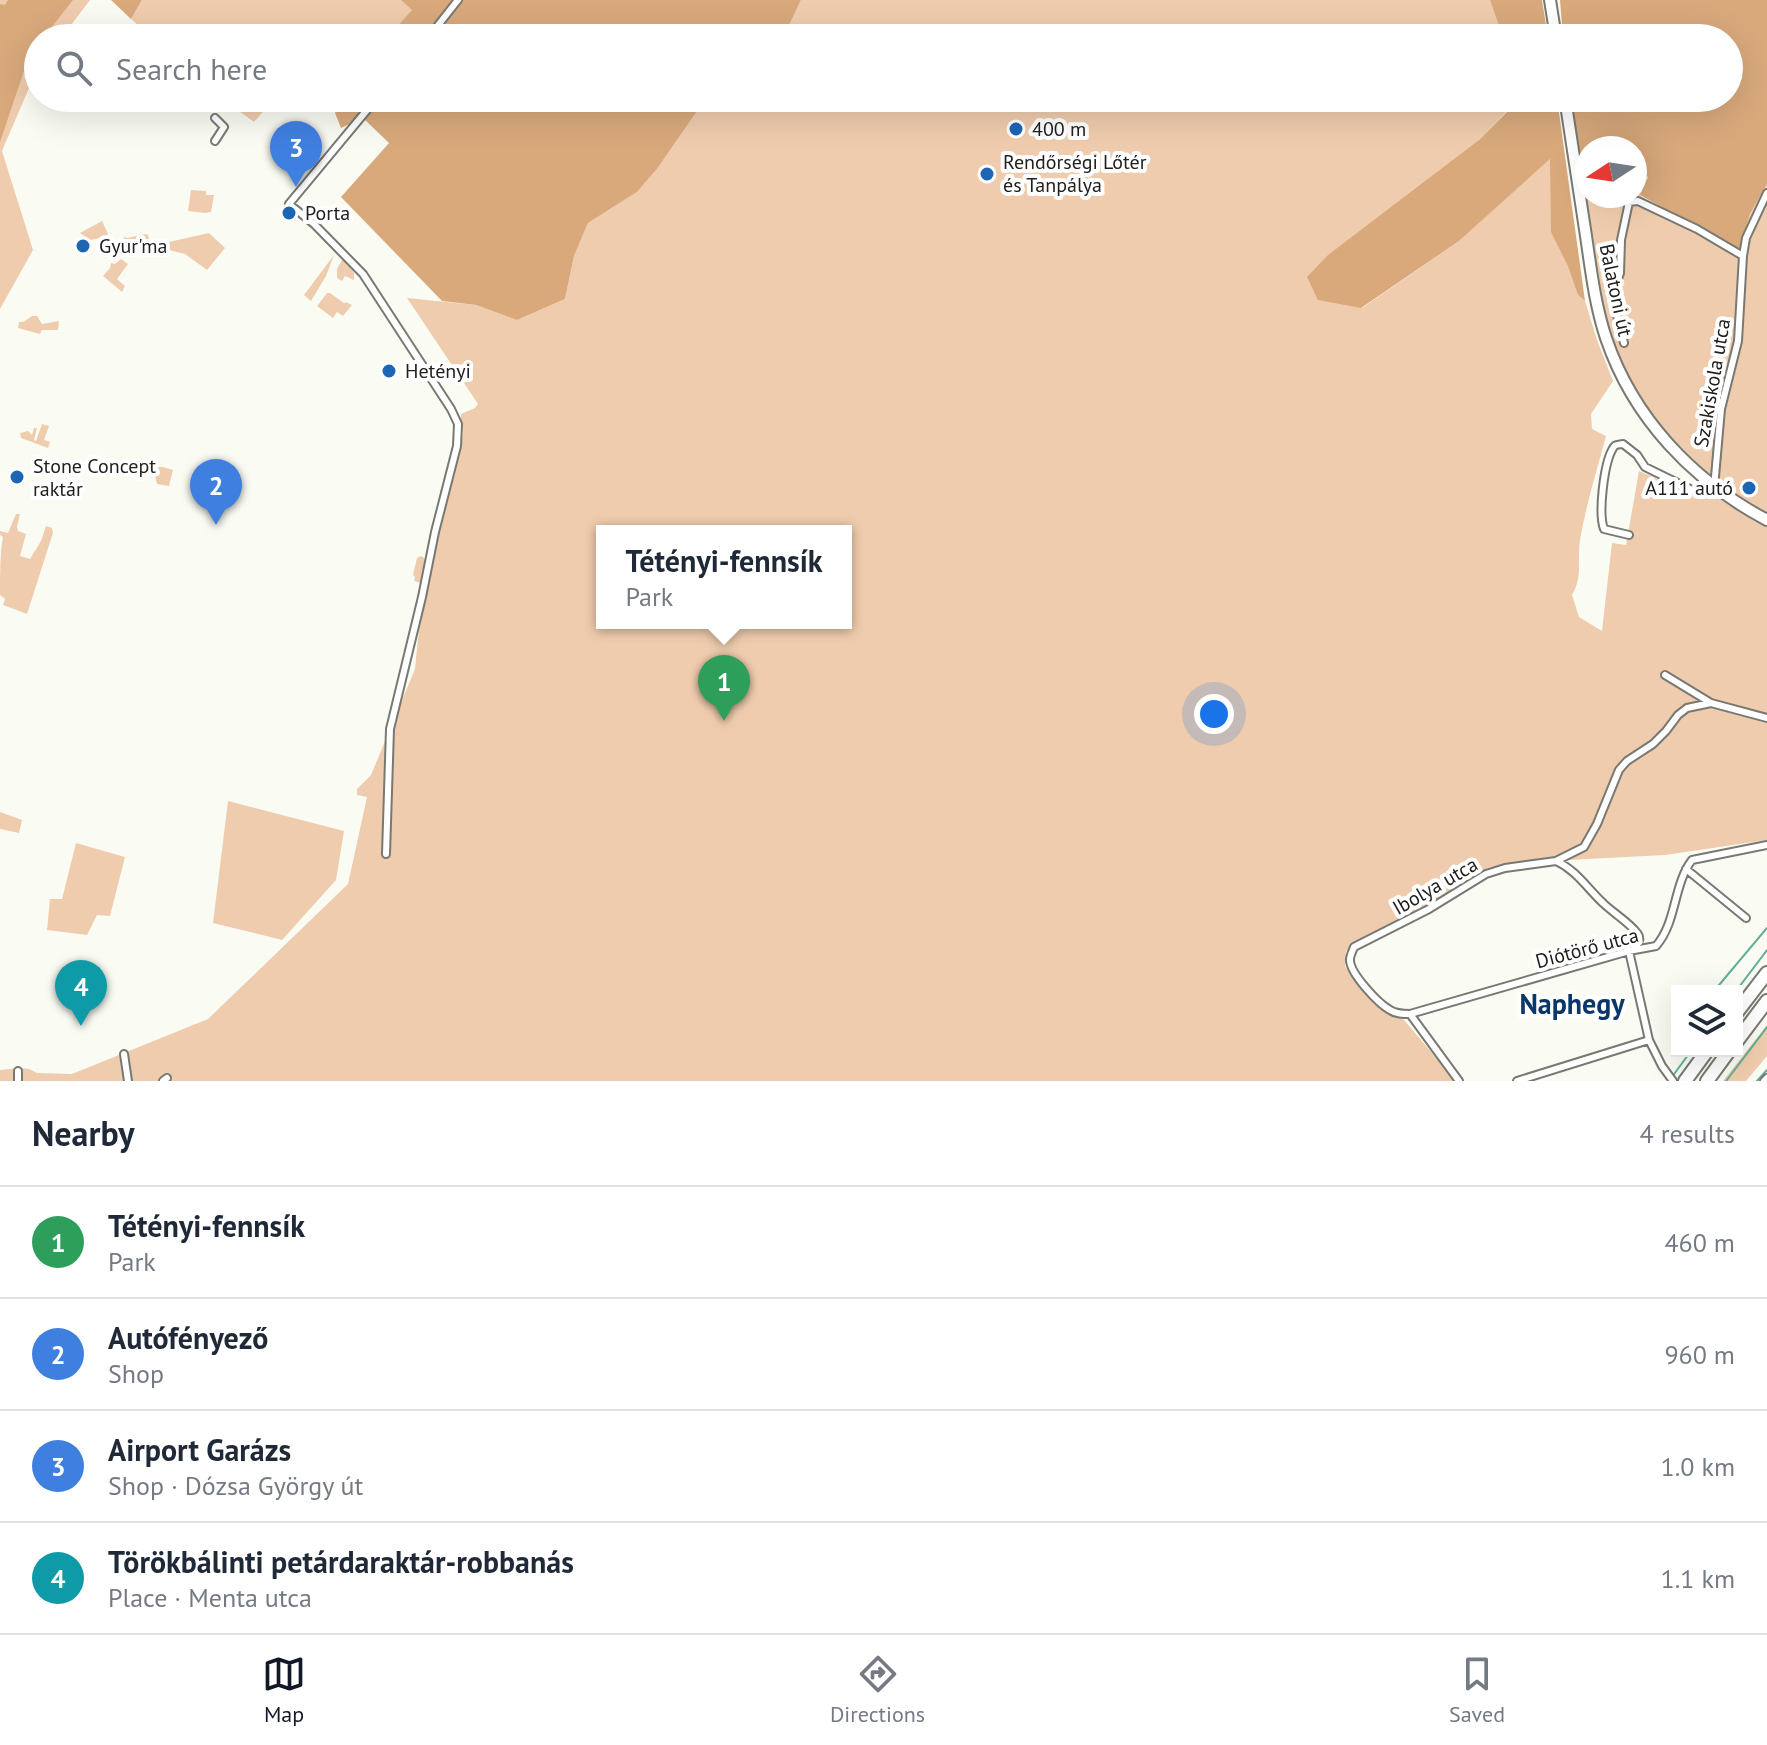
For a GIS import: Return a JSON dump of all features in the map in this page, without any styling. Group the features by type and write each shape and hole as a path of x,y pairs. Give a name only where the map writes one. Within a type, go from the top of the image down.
{"highway":[{"path":"1743,1004 1767,973"},
{"path":"1743,1033 1767,1001"},
{"path":"1685,1081 1703,1057"},
{"path":"1707,1081 1725,1057"}],"main road":[{"path":"1550,0 1554,24"},
{"name":"Balatoni út","path":"1568,112 1575,146"},
{"name":"Balatoni út","path":"1585,208 1597,303 1617,365 1637,402 1664,439 1690,467 1714,488 1767,520"}],"street":[{"path":"439,24 458,0"},
{"path":"365,112 289,204 314,224 363,274 458,424 456,451 390,729 386,854"},
{"path":"215,118 224,127 215,141"},
{"name":"Szakiskola utca","path":"1714,488 1721,409 1738,341 1743,256 1750,226 1767,193"},
{"path":"1647,205 1743,256"},
{"path":"1624,343 1612,296 1620,273 1621,240 1628,208"},
{"path":"1629,535 1604,529 1601,523 1607,467 1613,448 1617,445 1623,444 1637,455 1645,467 1690,489 1708,493 1714,488"},
{"path":"1665,675 1711,703 1767,718"},
{"path":"1556,861 1584,847 1619,770 1627,761 1653,744 1687,708 1711,703"},
{"path":"1746,918 1686,869 1696,859 1767,845"},
{"path":"1556,861 1574,872 1604,904 1653,947"},
{"name":"Ibolya utca","path":"1410,1014 1390,1010 1359,979 1349,958 1354,947 1429,909 1486,874 1505,868 1556,861"},
{"name":"Diótörő utca","path":"1410,1014 1629,951 1653,947 1660,941 1669,923 1686,869"},
{"path":"1637,932 1637,947 1629,951 1649,1040 1673,1081"},
{"path":"1410,1014 1459,1081"},
{"path":"1517,1081 1649,1040"},
{"path":"124,1054 128,1081"},
{"path":"18,1071 18,1081"}],"shaded area":[{"path":"0,0 90,0 72,24 24,24 24,100 2,151 33,250 0,309"},
{"path":"8,0 73,0 54,24 24,24 24,71 0,142 0,4 5,5"},
{"path":"111,0 142,0 131,19"},
{"path":"142,0 439,0 400,24 137,24 131,19"},
{"path":"401,0 801,0 790,24 400,24 412,10"},
{"path":"801,0 1490,0 1498,24 790,24"},
{"path":"1490,0 1542,0 1546,24 1498,24"},
{"path":"1560,0 1767,0 1767,184 1750,214 1740,251 1647,199 1647,136 1577,136 1573,112 1743,112 1743,24 1562,24"},
{"path":"240,112 263,112 254,122"},
{"path":"696,112 1506,112 1479,140 1362,308 1459,241 1551,158 1551,232 1572,259 1578,295 1585,301 1613,381 1591,414 1592,429 1606,436 1582,527 1579,575 1572,595 1579,617 1602,631 1612,543 1626,545 1639,471 1685,491 1718,498 1767,527 1767,840 1665,855 1490,867 1411,916 1355,943 1346,951 1345,966 1363,991 1386,1011 1404,1020 1456,1081 0,1081 0,1070 21,1068 37,1073 72,1074 208,1019 348,884 367,797 357,795 357,789 371,775 415,669 428,580 463,433 461,414 478,404 407,298 476,305 517,320 565,299 574,256 588,223 637,192"},
{"path":"696,112 637,192 588,223 574,256 565,299 517,320 476,305 442,301 341,197 389,143 363,118 341,128 335,113"},
{"path":"1507,112 1559,112 1585,301 1578,295 1551,232 1550,159 1459,241 1361,308 1318,300 1307,277 1328,255 1479,140"},
{"path":"1767,184 1767,514 1711,478 1662,429 1627,375 1605,319 1588,208 1647,208 1647,200 1740,250 1750,214"},
{"path":"191,190 214,195 211,212 188,211"},
{"path":"102,221 108,234 106,237 90,240 80,233"},
{"path":"209,233 225,248 207,270 185,254 152,246"},
{"path":"146,234 151,246 124,239 124,237"},
{"path":"334,255 326,276 311,301 304,295"},
{"path":"343,258 354,273 354,280 345,276 342,281 337,278 337,269"},
{"path":"121,259 128,264 117,279 125,286 122,292 103,276 111,263 115,264"},
{"path":"327,293 352,305 343,316 337,312 333,318 317,306"},
{"path":"37,316 42,324 59,321 58,330 42,330 40,334 18,328 19,322"},
{"path":"42,424 49,426 44,440 50,442 48,448 21,438 20,433 28,431 32,435 34,428 37,428 36,441"},
{"path":"154,467 173,470 169,486 157,484"},
{"path":"16,514 20,514 18,531 26,534 20,556 30,559 46,526 52,528 53,533 27,614 3,605 5,599 0,595 3,537 0,531 8,533"},
{"path":"421,556 427,560 421,583 414,581 413,575 417,558"},
{"path":"228,801 344,831 336,880 282,940 213,923"},
{"path":"0,812 22,820 19,833 0,829"},
{"path":"76,843 125,857 110,916 97,915 87,935 47,930 50,899 62,899"},
{"path":"1767,1025 1767,1056 1746,1081 1723,1081"}],"waterway":[{"path":"1719,985 1767,928"},
{"path":"1741,985 1767,950"},
{"path":"1726,1081 1767,1027"},
{"path":"1669,1081 1687,1057"},
{"path":"1757,1081 1767,1070"}],"place":[{"name":"400 m","path":"1016,129"},
{"name":"Rendőrségi Lőtér és Tanpálya","path":"987,174"},
{"name":"Airport Garázs","path":"296,187"},
{"name":"Porta","path":"289,213"},
{"name":"Gyur'ma","path":"83,246"},
{"name":"Hetényi","path":"389,371"},
{"name":"Stone Concept raktár","path":"17,477"},
{"name":"A111 autó","path":"1749,488"},
{"name":"Autófényező","path":"216,525"},
{"name":"Tétényi-fennsík","path":"724,721"},
{"name":"Törökbálinti petárdaraktár-robbanás","path":"81,1026"}],"district":[{"name":"Naphegy","path":"1572,1003"}]}
